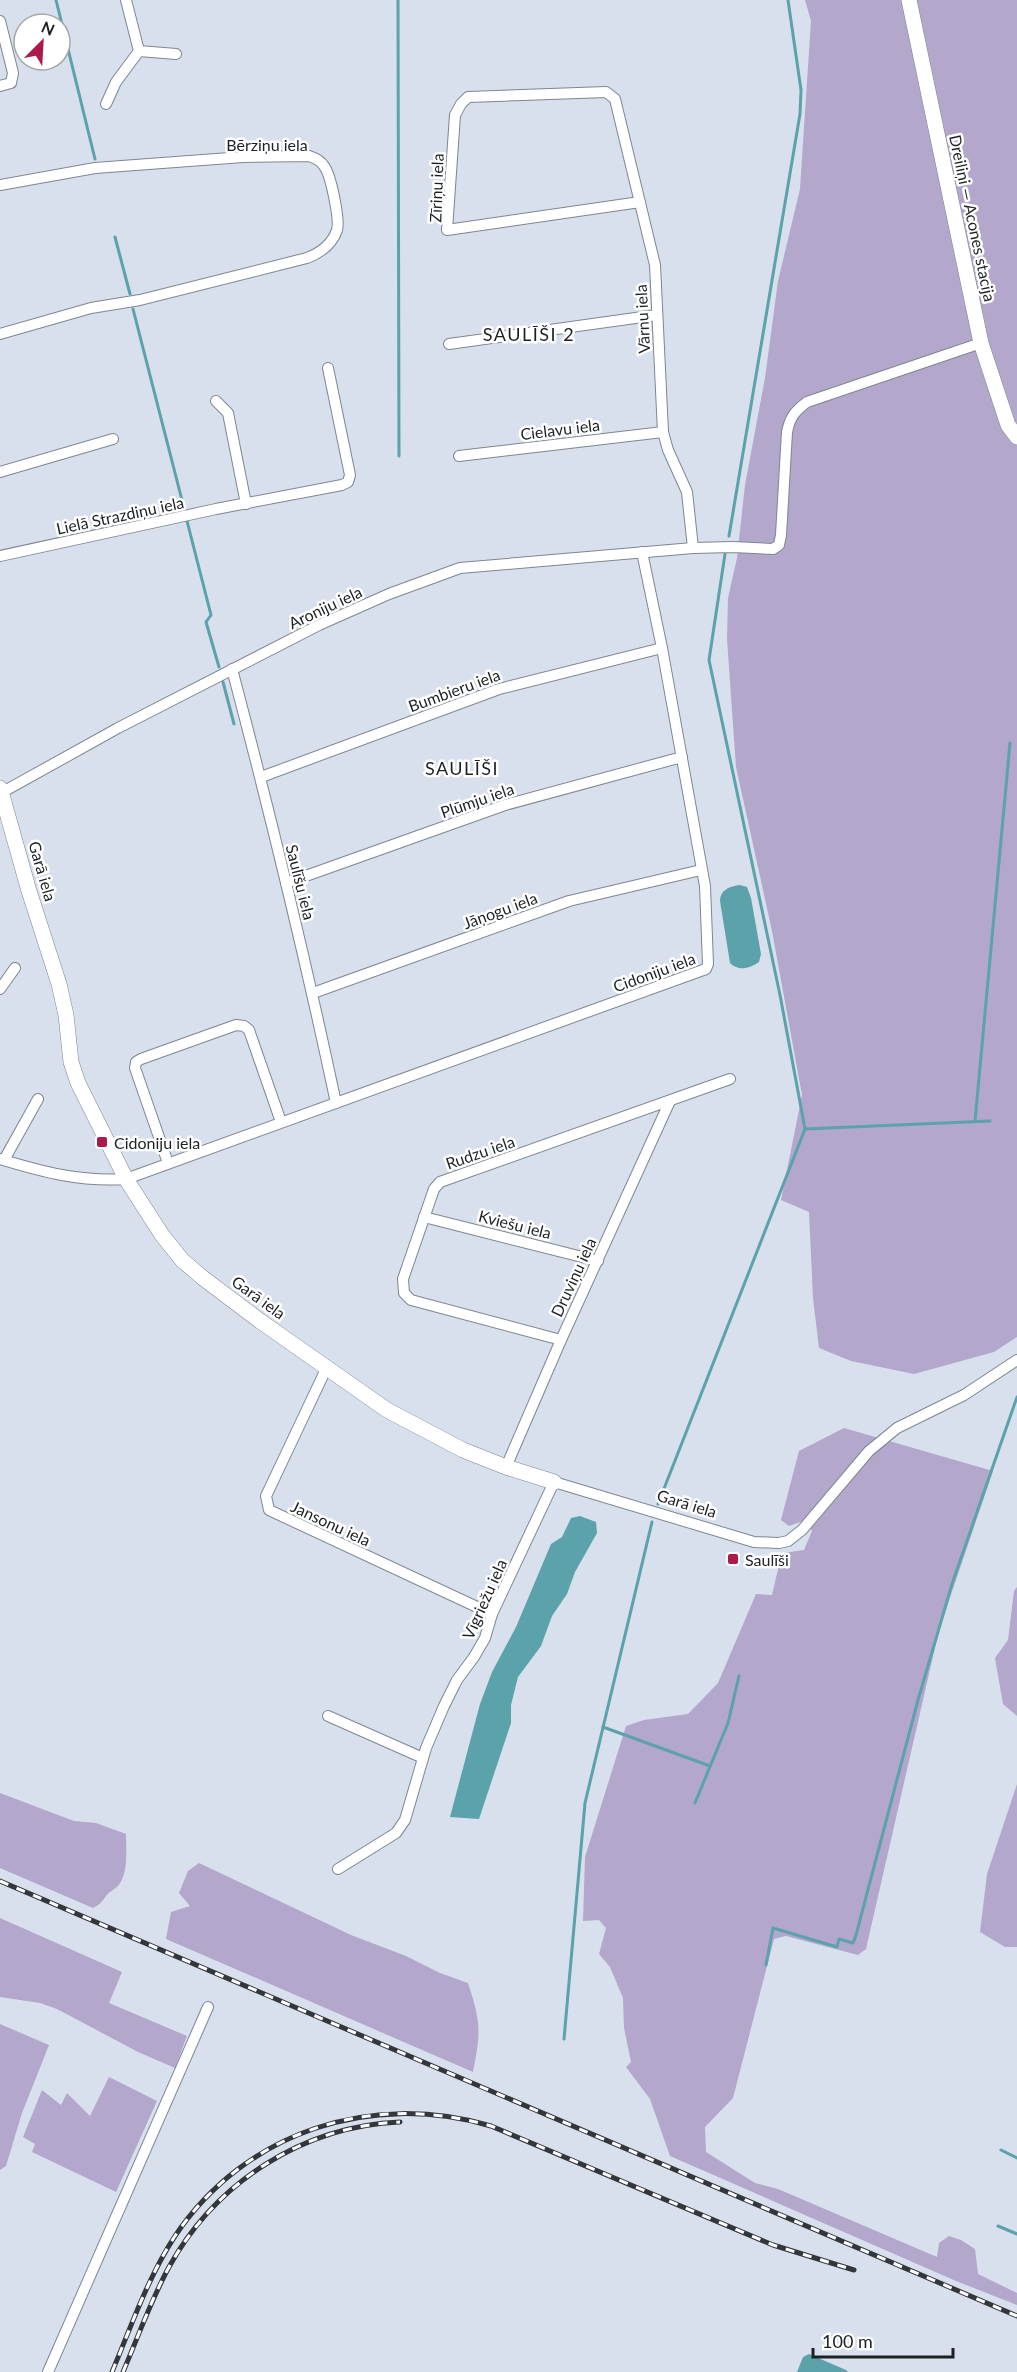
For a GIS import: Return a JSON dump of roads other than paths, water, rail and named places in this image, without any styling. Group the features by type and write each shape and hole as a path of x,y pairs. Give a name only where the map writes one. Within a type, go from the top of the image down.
{"street":[{"path":"126,0 139,51"},
{"name":"Dreiliņi — Acones stacija","path":"909,0 981,343 1008,425 1017,437"},
{"path":"0,21 13,73 11,83 0,87"},
{"path":"139,51 176,54"},
{"path":"106,104 116,82 139,51"},
{"name":"Vārnu iela","path":"606,92 615,99 655,265 663,432 668,450 687,492 693,548"},
{"name":"Zīriņu iela","path":"606,92 468,98 461,104 455,115 447,230 640,202"},
{"name":"Bērziņu iela","path":"0,185 95,168 243,157 309,156 318,160 326,168 337,216 337,229 328,246 318,254 307,258 140,300 91,308 0,334"},
{"path":"449,344 657,315"},
{"name":"Aroniju iela","path":"1,790 319,625 379,598 460,568 693,548 774,549 778,544 784,515 790,420 795,411 807,402 981,343"},
{"name":"Lielā Strazdiņu iela","path":"0,556 348,482 350,475 328,368"},
{"path":"216,401 228,413 246,504"},
{"name":"Cielavu iela","path":"459,456 663,432"},
{"path":"0,472 113,439"},
{"name":"Cidoniju iela","path":"2,1159 52,1175 108,1180 126,1179 706,969 708,953 705,886 662,648 642,552"},
{"name":"Bumbieru iela","path":"261,777 499,689 662,648"},
{"name":"Saulīšu iela","path":"232,669 261,777 313,993 336,1103"},
{"name":"Plūmju iela","path":"286,883 505,805 682,757"},
{"name":"Garā iela","path":"1,790 29,891 59,984 66,1015 71,1062 78,1083 126,1179 162,1235 182,1260 260,1321 387,1410 426,1432 506,1467 754,1542 779,1543 788,1541 802,1530 869,1451 897,1428 964,1395 1017,1360"},
{"name":"Jāņogu iela","path":"313,993 569,902 701,870"},
{"path":"0,989 15,968"},
{"path":"168,1162 135,1068 136,1062 236,1025 244,1026 249,1030 281,1122"},
{"name":"Rudzu iela","path":"561,1340 411,1300 404,1293 403,1279 434,1188 440,1182 730,1079"},
{"path":"2,1159 38,1099"},
{"name":"Druviņu iela","path":"506,1467 670,1101"},
{"name":"Kviešu iela","path":"424,1217 597,1261"},
{"name":"Jansonu iela","path":"327,1367 266,1496 269,1510 492,1614"},
{"name":"Vīgriežu iela","path":"338,1869 396,1833 405,1820 423,1758 444,1706 457,1680 485,1638 492,1614 554,1482"},
{"path":"328,1716 423,1758"},
{"path":"48,2372 208,2007"}],"water":[{"path":"740,885 747,887 751,898 761,954 759,962 744,968 733,966 730,963 720,901 726,889"},
{"path":"580,1516 596,1522 597,1533 575,1572 567,1594 552,1616 541,1646 518,1677 511,1705 511,1723 479,1819 450,1817 480,1704 492,1672 516,1627 551,1544 562,1537 571,1518"},
{"path":"809,2354 848,2372 797,2372 803,2357"}],"waterway":[{"path":"56,0 95,159"},
{"path":"398,0 399,456"},
{"path":"729,536 800,114 801,90 788,0"},
{"path":"115,237 130,294"},
{"path":"133,309 184,508"},
{"path":"187,521 211,615 206,622 219,667"},
{"path":"658,1504 805,1129 780,995 709,660 725,554"},
{"path":"223,682 234,724"},
{"path":"975,1121 1010,743"},
{"path":"805,1129 990,1121"},
{"path":"766,1965 773,1928 837,1947 839,1939 853,1943 918,1700 952,1584 1017,1397"},
{"path":"564,2039 585,1803 652,1522"},
{"path":"695,1803 728,1723 739,1676"},
{"path":"603,1727 710,1766"},
{"path":"1001,2150 1017,2158"},
{"path":"998,2226 1017,2234"}],"railway":[{"path":"0,1881 1017,2316"},
{"path":"112,2372 156,2268 175,2236 204,2200 237,2170 275,2146 315,2129 357,2118 401,2114 446,2116 491,2126 773,2245 854,2270"},
{"path":"123,2372 150,2305 169,2267 188,2237 211,2209 237,2185 266,2164 297,2147 330,2134 364,2126 400,2122"}],"place":[{"name":"Cidoniju iela","path":"102,1142"},
{"name":"Saulīši","path":"733,1559"}],"district":[{"name":"SAULĪŠI 2","path":"529,334"},
{"name":"SAULĪŠI","path":"462,768"}]}
